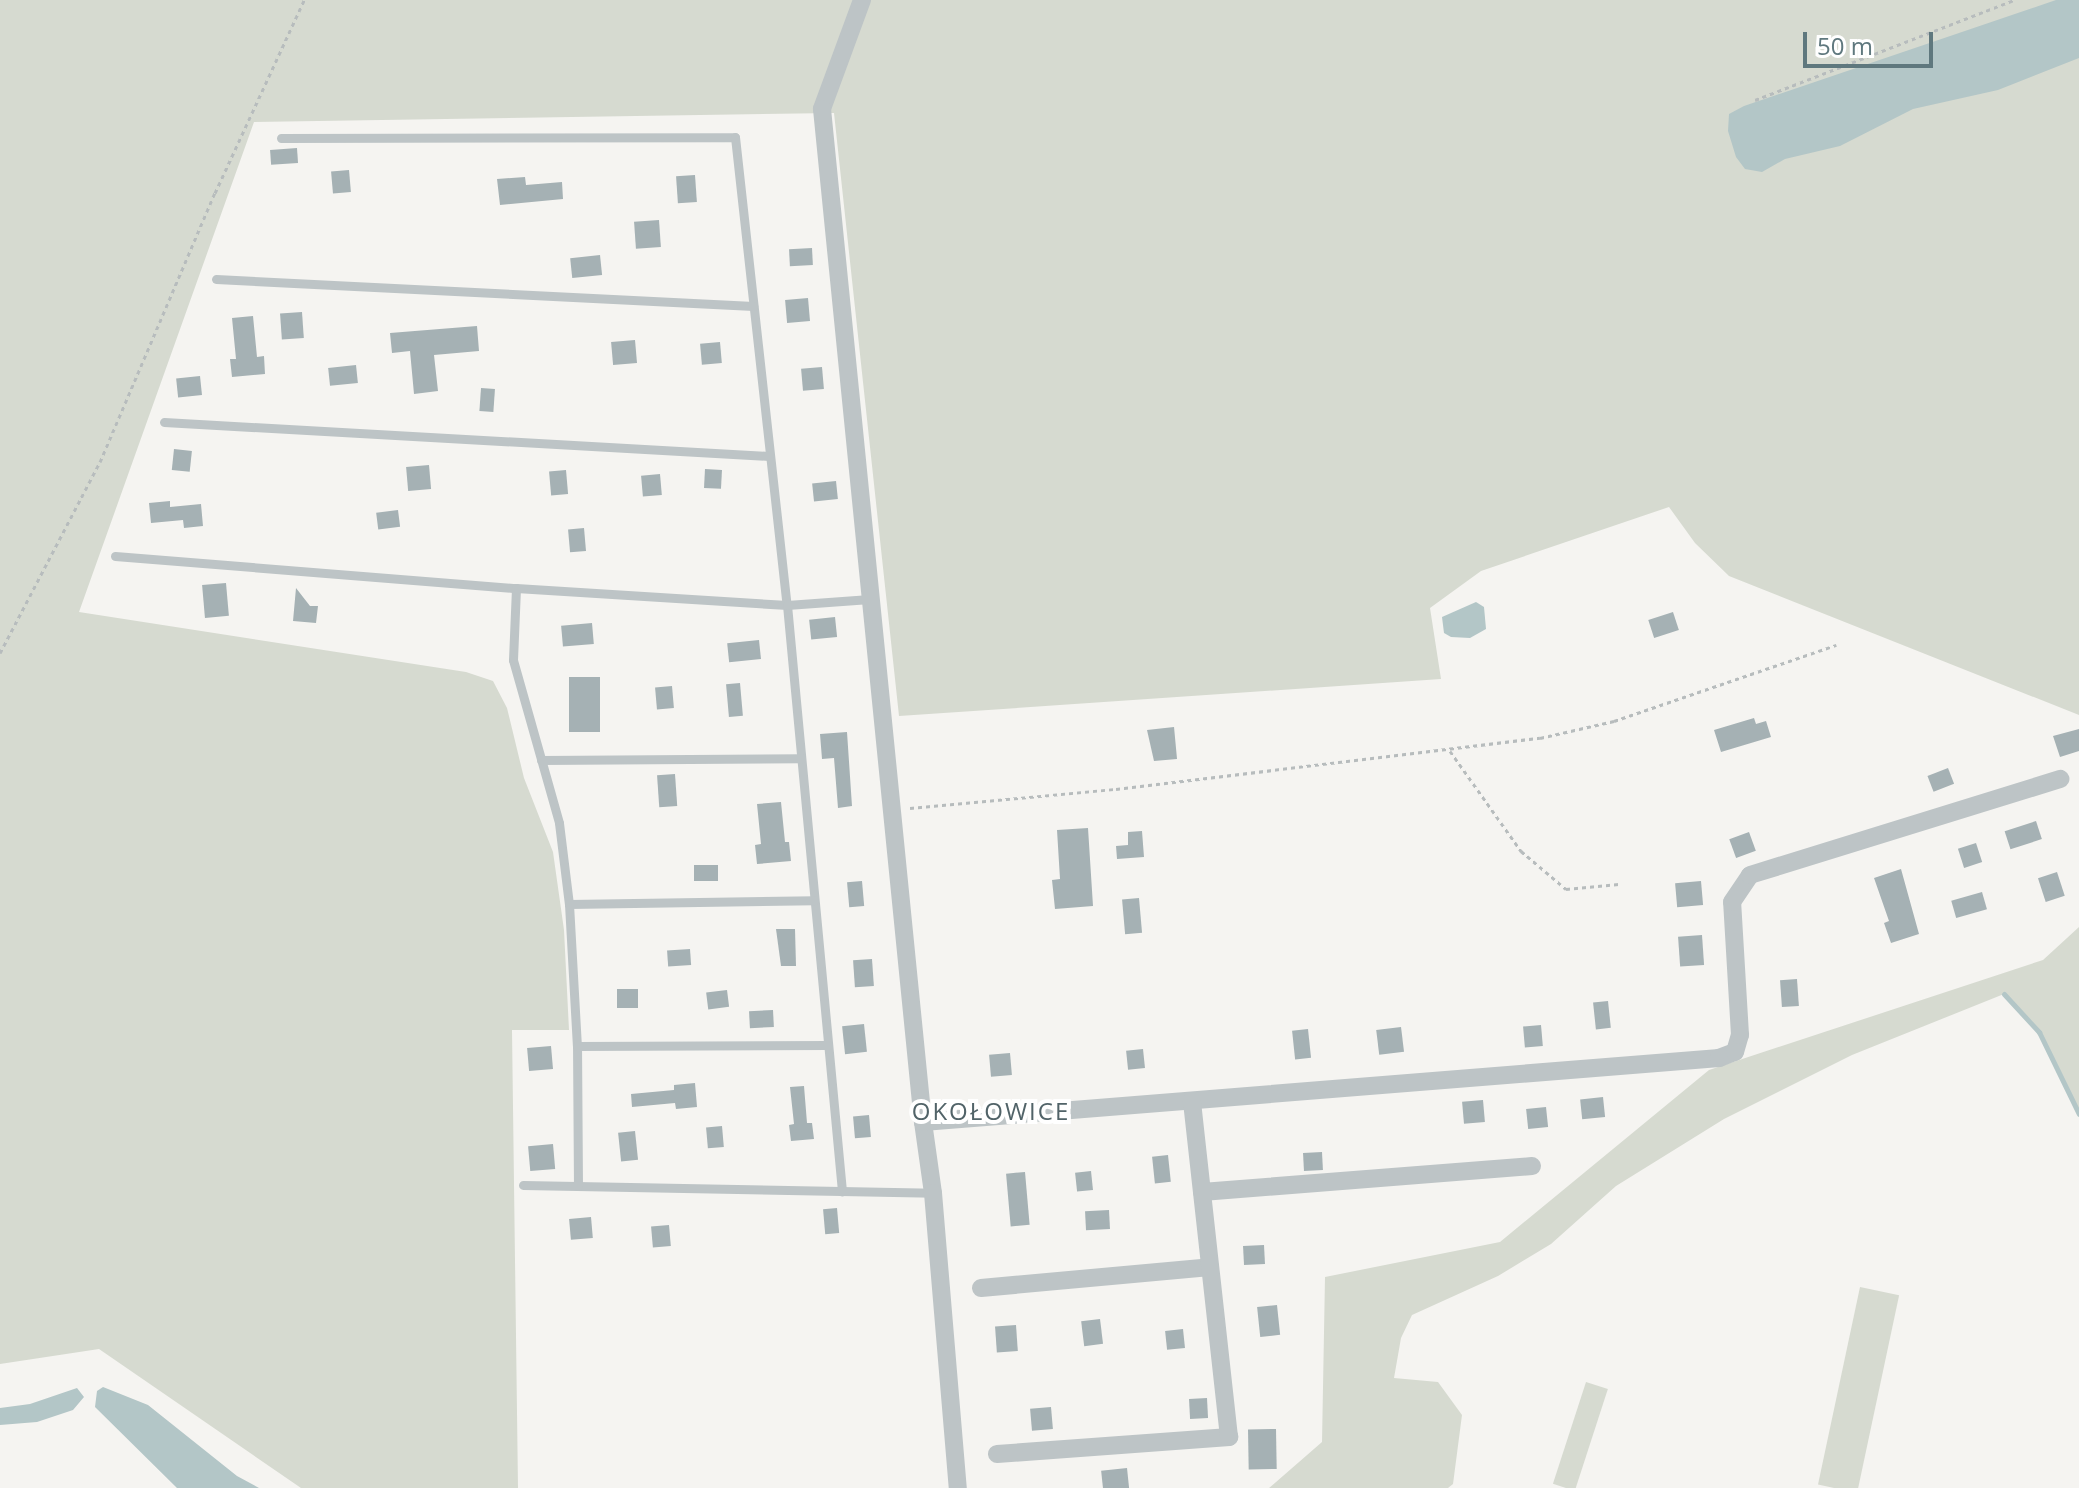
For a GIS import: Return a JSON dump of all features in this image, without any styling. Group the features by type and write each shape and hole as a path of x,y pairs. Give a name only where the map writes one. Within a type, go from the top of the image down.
{"street":[{"path":"862,0 822,109 923,1122 933,1193 958,1488"},
{"path":"923,1122 1719,1058 1735,1052 1740,1035 1732,902 1750,875 2060,779"},
{"path":"997,1454 1229,1437 1192,1101"},
{"path":"1202,1192 1532,1166"},
{"path":"981,1288 1210,1267"}],"lane":[{"path":"281,138 735,137 787,605 842,1191"},
{"path":"216,279 753,306"},
{"path":"164,422 769,456"},
{"path":"115,556 516,588 787,605 870,599"},
{"path":"516,588 513,660 559,823 569,904 577,1046 578,1186"},
{"path":"541,760 801,758"},
{"path":"569,904 814,900"},
{"path":"577,1046 828,1045"},
{"path":"523,1185 933,1193"}],"path":[{"path":"0,653 100,462 215,193 304,0"},
{"path":"1755,100 2014,0"},
{"path":"893,809 1450,751 1540,738 1614,721 1836,645"},
{"path":"1450,751 1521,851 1566,889 1619,884"}],"shaded area":[{"path":"0,0 2079,0 2079,715 1729,576 1695,543 1669,507 1481,571 1430,608 1441,679 899,716 834,113 254,122 79,612 466,672 493,681 507,708 524,778 553,852 564,930 569,1030 512,1030 518,1488 301,1488 99,1349 0,1364"},
{"path":"2056,0 2079,0 2079,58 1998,90 1913,109 1840,146 1785,159 1762,172 1745,169 1736,157 1728,131 1729,114 1744,106"},
{"path":"1476,602 1484,607 1486,629 1470,638 1451,637 1444,633 1442,617"},
{"path":"2079,927 2079,1114 2039,1032 2004,994 1852,1055 1724,1119 1616,1186 1551,1244 1498,1276 1412,1315 1401,1338 1394,1378 1438,1382 1462,1415 1453,1484 1448,1488 1269,1488 1322,1442 1325,1277 1500,1242 1709,1070 2043,960"},
{"path":"1860,1287 1899,1295 1858,1488 1818,1485"},
{"path":"1586,1382 1608,1389 1576,1488 1553,1484"},
{"path":"103,1387 148,1405 237,1476 259,1488 177,1488 95,1407 97,1391"},
{"path":"77,1388 84,1397 73,1410 37,1422 0,1425 0,1408 30,1404"}],"building":[{"path":"297,148 298,163 271,165 270,150"},
{"path":"349,170 351,192 333,193 331,172"},
{"path":"695,175 697,202 678,203 676,176"},
{"path":"525,177 526,185 562,182 563,199 500,205 497,179"},
{"path":"659,220 661,247 636,249 634,222"},
{"path":"812,248 813,265 790,266 789,249"},
{"path":"600,255 602,275 572,278 570,258"},
{"path":"808,298 810,321 787,323 785,300"},
{"path":"302,312 304,338 282,339 280,314"},
{"path":"253,316 257,357 264,356 265,374 232,377 230,359 236,359 232,318"},
{"path":"477,326 479,351 434,355 438,391 414,394 410,351 392,353 390,333"},
{"path":"635,340 637,363 613,365 611,342"},
{"path":"720,342 722,363 702,365 700,344"},
{"path":"356,365 358,383 330,386 328,368"},
{"path":"822,367 824,389 803,391 801,369"},
{"path":"200,376 202,395 178,397 176,379"},
{"path":"481,388 495,389 493,412 479,411"},
{"path":"174,449 192,451 190,472 172,470"},
{"path":"429,465 431,489 408,491 406,467"},
{"path":"705,469 722,470 721,489 704,488"},
{"path":"566,470 568,494 551,495 549,471"},
{"path":"660,474 662,495 643,497 641,476"},
{"path":"836,481 838,499 814,501 812,484"},
{"path":"170,501 170,507 201,504 203,526 184,528 183,520 151,523 149,503"},
{"path":"398,510 400,527 378,530 376,513"},
{"path":"584,528 586,551 570,552 568,529"},
{"path":"226,583 229,616 205,618 202,585"},
{"path":"296,588 310,606 318,606 316,623 293,621"},
{"path":"1673,612 1679,630 1654,638 1648,620"},
{"path":"835,617 837,637 811,640 809,620"},
{"path":"592,623 594,644 563,647 561,626"},
{"path":"759,640 761,659 729,662 727,643"},
{"path":"569,677 600,677 600,732 569,732"},
{"path":"740,683 743,716 729,717 726,684"},
{"path":"672,686 674,708 657,709 655,687"},
{"path":"1754,718 1756,724 1766,721 1771,737 1721,752 1714,730"},
{"path":"1174,727 1177,759 1154,761 1147,730"},
{"path":"2079,729 2079,751 2060,757 2053,736"},
{"path":"847,732 852,806 838,808 834,758 822,759 820,734"},
{"path":"1948,768 1954,784 1934,792 1927,776"},
{"path":"675,774 677,806 659,807 657,775"},
{"path":"781,802 785,842 789,842 791,861 757,864 755,845 761,844 757,804"},
{"path":"2036,821 2042,839 2010,849 2005,831"},
{"path":"1088,828 1093,906 1055,909 1052,880 1060,879 1057,830"},
{"path":"1142,831 1144,857 1117,859 1116,846 1128,845 1128,832"},
{"path":"1749,832 1756,851 1736,858 1729,839"},
{"path":"1976,843 1982,862 1964,868 1958,849"},
{"path":"694,865 718,865 718,881 694,881"},
{"path":"1901,869 1919,934 1891,943 1884,923 1889,921 1874,878"},
{"path":"2057,872 2065,896 2046,902 2038,878"},
{"path":"862,881 864,906 849,907 847,882"},
{"path":"1701,881 1703,905 1677,907 1675,883"},
{"path":"1982,892 1987,909 1956,918 1951,901"},
{"path":"1139,898 1142,933 1125,934 1122,899"},
{"path":"776,929 795,929 796,966 781,966"},
{"path":"1702,935 1704,965 1680,967 1678,937"},
{"path":"690,949 691,965 668,967 667,951"},
{"path":"872,959 874,986 855,987 853,960"},
{"path":"1797,979 1799,1006 1782,1007 1780,980"},
{"path":"617,989 638,989 638,1008 617,1008"},
{"path":"727,990 729,1007 708,1009 706,993"},
{"path":"1608,1001 1611,1028 1596,1029 1593,1003"},
{"path":"773,1010 774,1027 750,1028 749,1011"},
{"path":"864,1024 867,1052 845,1054 842,1026"},
{"path":"1541,1025 1543,1046 1525,1047 1523,1027"},
{"path":"1401,1027 1404,1052 1379,1055 1376,1030"},
{"path":"1308,1029 1311,1058 1295,1060 1292,1031"},
{"path":"551,1046 553,1069 529,1071 527,1048"},
{"path":"1143,1049 1145,1068 1128,1070 1126,1051"},
{"path":"1010,1053 1012,1075 991,1077 989,1055"},
{"path":"695,1083 697,1107 676,1109 675,1103 632,1107 631,1094 674,1090 674,1085"},
{"path":"804,1086 807,1123 812,1123 814,1139 791,1141 789,1125 794,1124 790,1087"},
{"path":"1603,1097 1605,1117 1582,1119 1580,1099"},
{"path":"1483,1100 1485,1122 1464,1124 1462,1102"},
{"path":"1546,1107 1548,1127 1528,1129 1526,1109"},
{"path":"869,1115 871,1137 855,1138 853,1116"},
{"path":"722,1126 724,1147 708,1148 706,1127"},
{"path":"635,1131 638,1160 621,1162 618,1133"},
{"path":"553,1144 555,1169 530,1171 528,1146"},
{"path":"1322,1152 1323,1170 1304,1171 1303,1153"},
{"path":"1168,1155 1171,1182 1155,1184 1152,1157"},
{"path":"1091,1171 1093,1190 1077,1192 1075,1173"},
{"path":"1025,1172 1030,1225 1011,1226 1006,1174"},
{"path":"837,1208 839,1233 825,1234 823,1209"},
{"path":"1109,1210 1110,1229 1086,1230 1085,1211"},
{"path":"591,1217 593,1238 571,1240 569,1219"},
{"path":"669,1225 671,1246 653,1247 651,1227"},
{"path":"1264,1245 1265,1264 1244,1265 1243,1246"},
{"path":"1277,1305 1280,1335 1260,1337 1257,1307"},
{"path":"1100,1319 1103,1344 1084,1346 1081,1321"},
{"path":"1016,1325 1018,1351 997,1352 995,1326"},
{"path":"1183,1329 1185,1348 1167,1350 1165,1331"},
{"path":"1207,1398 1208,1418 1190,1419 1189,1399"},
{"path":"1051,1407 1053,1429 1032,1431 1030,1409"},
{"path":"1248,1429 1276,1429 1277,1469 1249,1469"},
{"path":"1127,1468 1129,1488 1103,1488 1101,1471"}],"waterway":[{"path":"2004,994 2039,1032 2079,1114"}],"district":[{"name":"OKOŁOWICE","path":"991,1111"}]}
